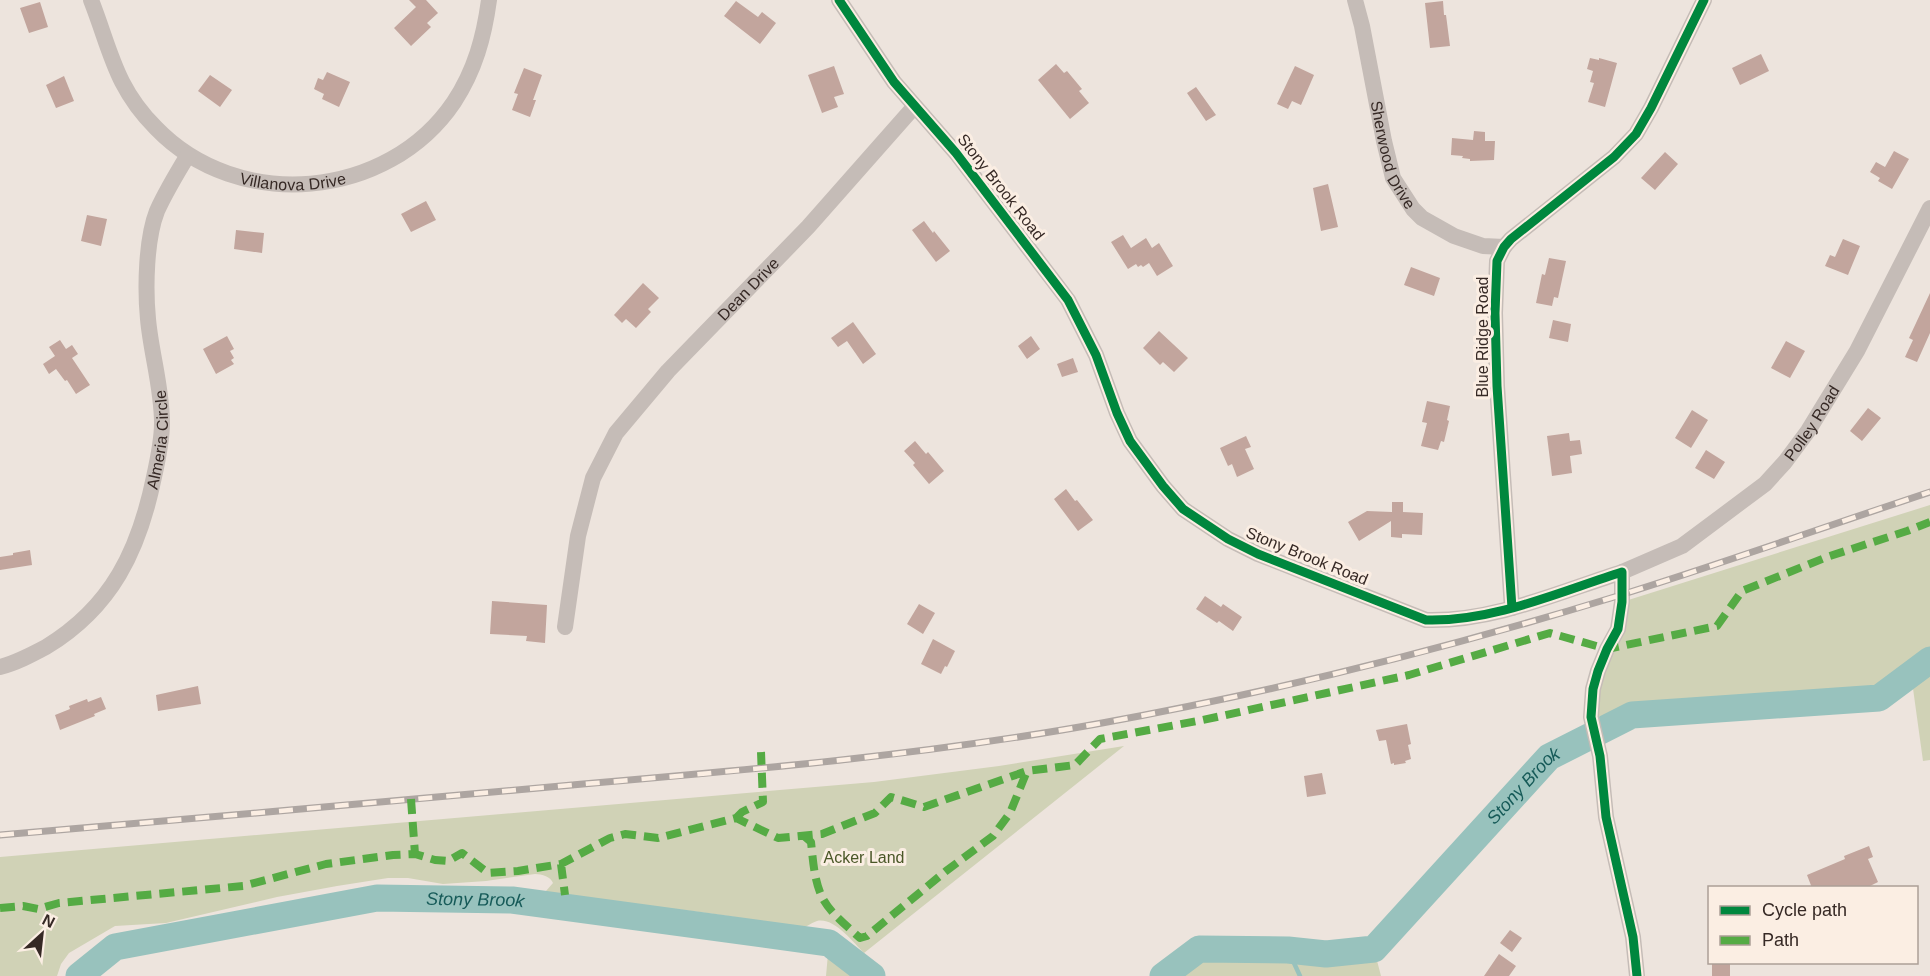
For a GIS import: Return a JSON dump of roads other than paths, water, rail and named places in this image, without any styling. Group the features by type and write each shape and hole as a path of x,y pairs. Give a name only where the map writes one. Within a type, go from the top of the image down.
{"street":[{"name":"Villanova Drive","path":"91,0 113,65 132,100 158,130 188,155 206,165 233,176 282,185 341,180 396,157 427,133 453,104 468,78 485,31 489,0"},
{"name":"Stony Brook Road","path":"839,0 894,82 956,153 1068,300 1096,355 1130,441 1163,486 1184,509 1228,539 1258,554 1426,620 1449,621 1512,608 1622,572"},
{"name":"Sherwood Drive","path":"1355,0 1384,141 1394,178 1413,209 1422,218 1454,236 1483,246 1504,247"},
{"path":"1504,247 1614,157 1636,134 1704,0"},
{"name":"Dean Drive","path":"565,627 578,536 593,478 616,433 668,371 808,228 914,107"},
{"name":"Almeria Circle","path":"0,668 38,652 88,617 108,593 138,537 148,508 160,452 162,423 148,318 147,256 156,213 188,155"},
{"name":"Polley Road","path":"1622,572 1682,546 1765,484 1785,462 1808,431 1857,351 1930,208"},
{"name":"Blue Ridge Road","path":"1504,247 1497,261 1495,350 1512,608"},
{"path":"1622,572 1622,602 1618,629 1598,671 1593,688 1592,717 1600,756 1606,817 1633,937 1637,976"}],"waterway":[{"name":"Stony Brook","path":"1163,976 1199,949 1288,950 1326,954 1374,949 1549,757 1632,715 1879,698 1930,660"},
{"name":"Stony Brook","path":"79,976 115,947 377,898 512,900 829,943 872,976"},
{"path":"1288,950 1300,976"}],"railway":[{"path":"0,835 771,767 904,753 1102,723 1231,698 1485,635 1651,585 1930,492"}],"park label":[{"name":"Acker Land","path":"864,857"}]}
